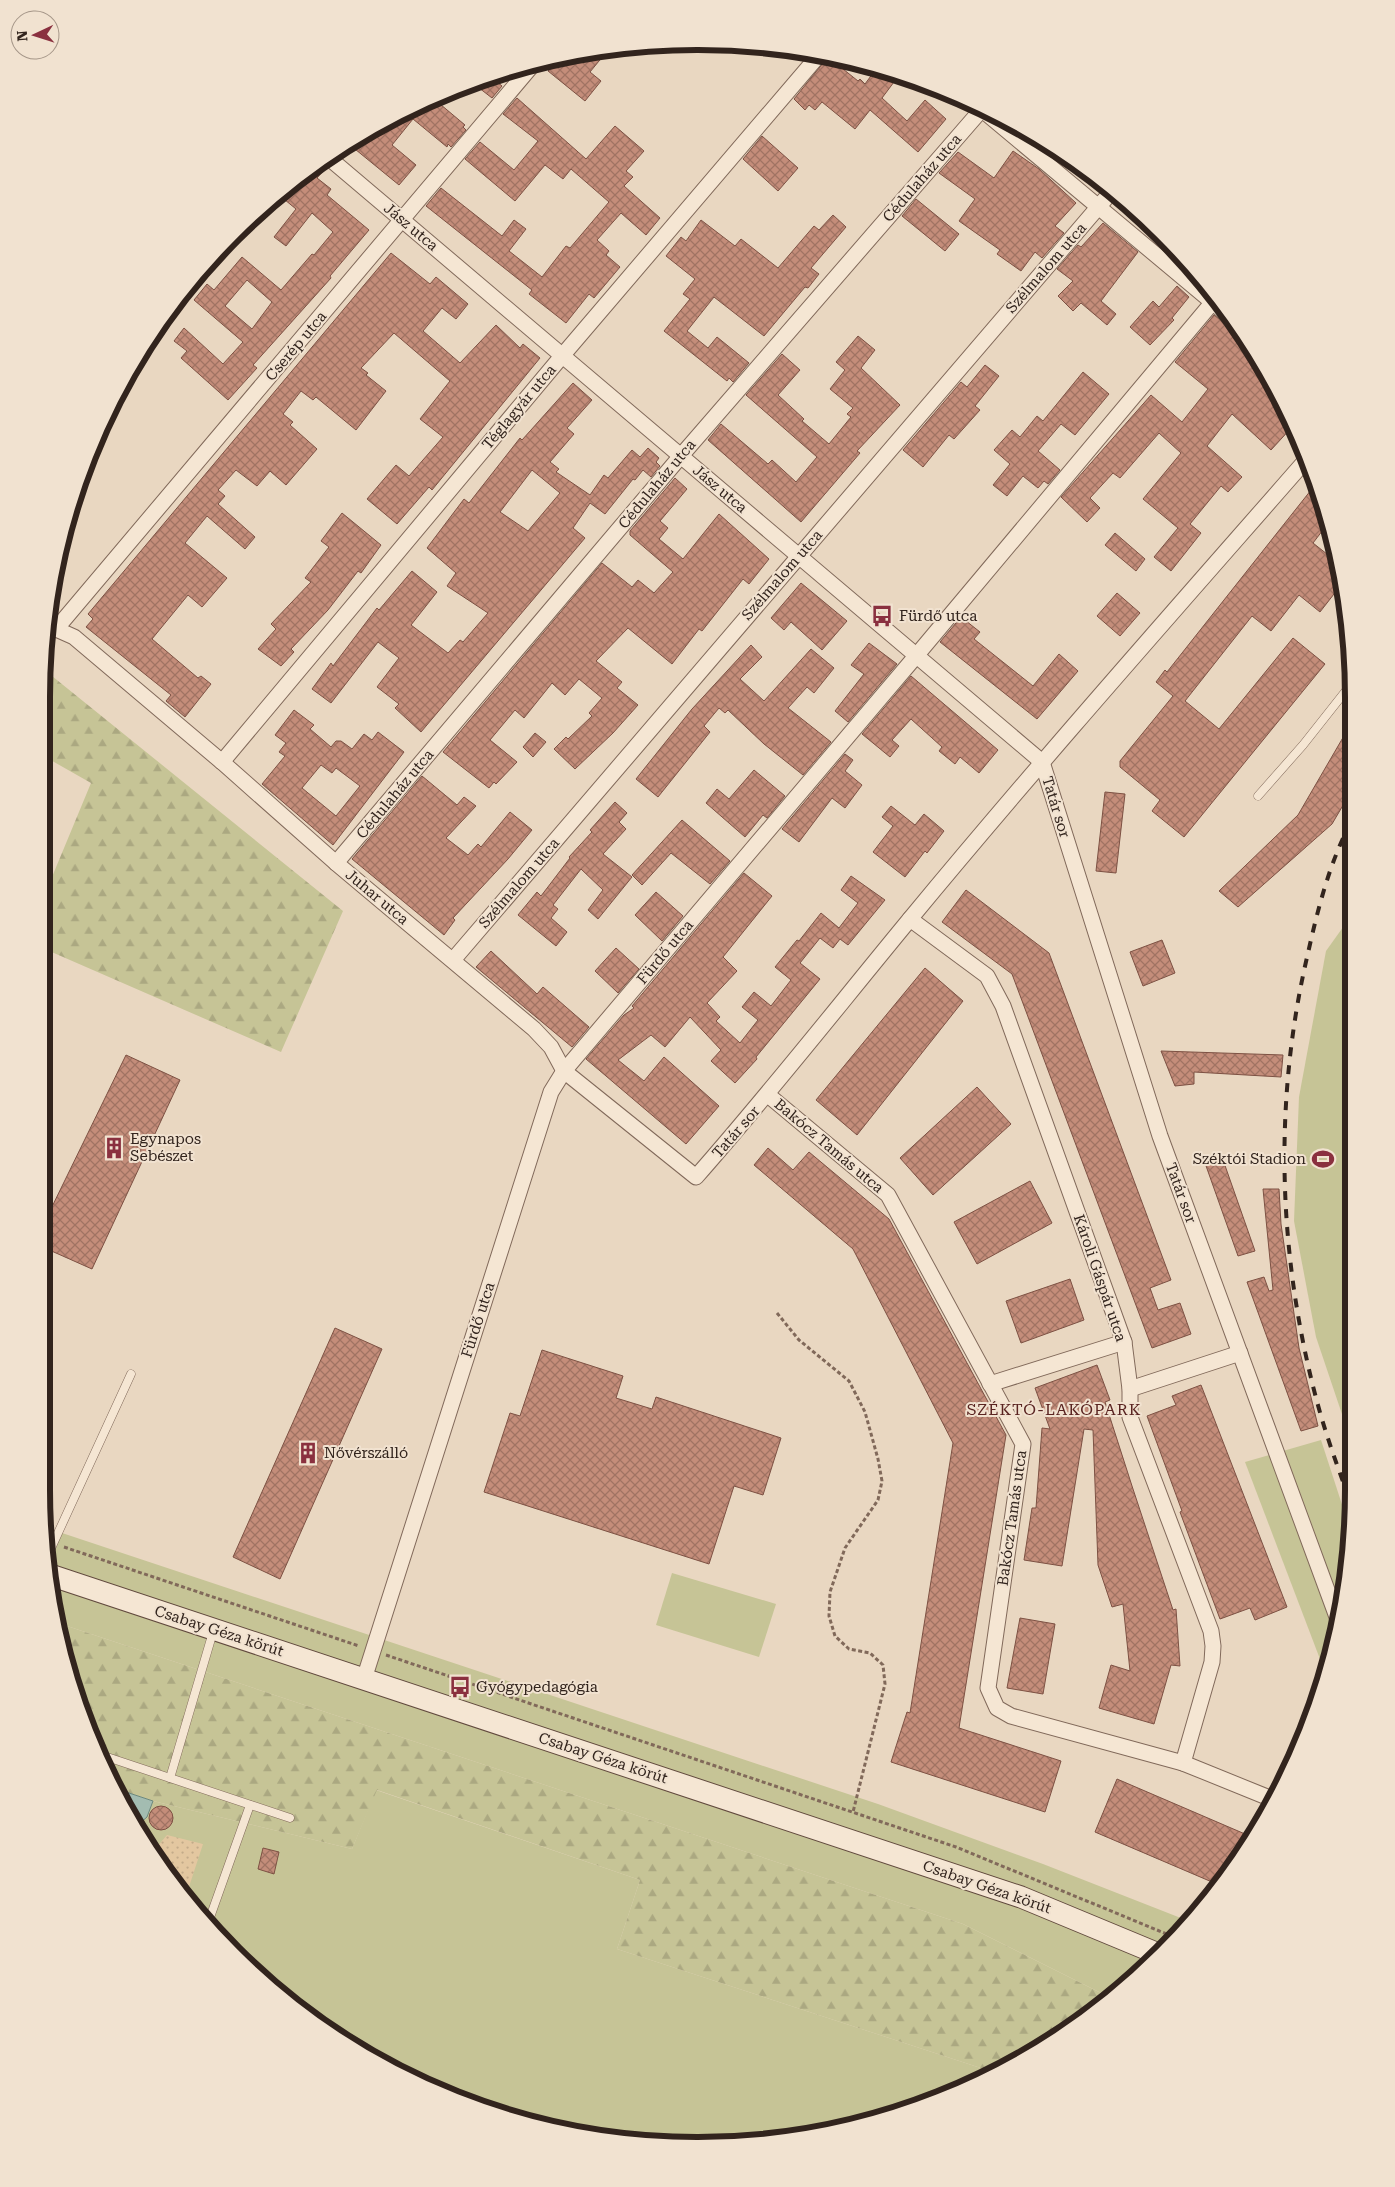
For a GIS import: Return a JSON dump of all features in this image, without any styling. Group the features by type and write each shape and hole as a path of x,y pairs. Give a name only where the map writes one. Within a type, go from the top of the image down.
{"street":[{"name":"Téglagyár utca","path":"222,762 562,356 814,61"},
{"name":"Cserép utca","path":"55,625 525,73"},
{"name":"Cédulaház utca","path":"336,863 680,456 977,114"},
{"path":"1004,128 1192,281"},
{"name":"Jász utca","path":"334,162 1042,762"},
{"name":"Szélmalom utca","path":"453,960 1107,197"},
{"name":"Fürdő utca","path":"364,1679 551,1092 564,1071 916,656 1211,303"},
{"name":"Tatár sor","path":"696,1178 768,1095 910,919 1042,762 1302,465"},
{"name":"Juhar utca","path":"54,630 74,637 222,762 336,863 534,1028 551,1047 564,1071 696,1178"},
{"name":"Tatár sor","path":"1042,762 1160,1136 1334,1609"},
{"name":"Károli Gáspár utca","path":"910,919 986,976 1003,1006 1124,1342 1130,1389 1130,1417 1211,1631 1213,1646 1212,1662 1183,1763"},
{"name":"Bakócz Tamás utca","path":"768,1095 888,1195 1023,1444 988,1688 997,1708 1011,1716 1183,1763 1267,1797"},
{"path":"990,1384 1124,1342"},
{"path":"1130,1389 1240,1354"},
{"name":"Csabay Géza körút","path":"56,1577 1021,1897 1151,1951"}],"lane":[{"path":"1258,796 1345,692"},
{"path":"52,1542 132,1374"},
{"path":"170,1778 214,1630"},
{"path":"108,1757 290,1818"},
{"path":"211,1916 250,1805"}],"path":[{"path":"777,1314 799,1340 849,1381 865,1412 882,1481 878,1500 845,1548 830,1592 829,1616 835,1636 850,1649 870,1652 883,1665 885,1684 853,1812"},
{"path":"52,1543 956,1847 1168,1933"}],"green space":[{"path":"51,675 343,911 281,1052 50,951 50,882 91,783 50,760"},
{"name":"Széktói Stadion","path":"1345,924 1345,1423 1316,1337 1294,1221 1299,1097 1326,951"},
{"path":"1321,1440 1344,1512 1344,1532 1333,1616 1321,1663 1245,1462"},
{"path":"51,1529 878,1804 1043,1864 1182,1918 1155,1947 1103,1994 963,1924 64,1625"},
{"path":"672,1573 776,1604 759,1657 656,1625"},
{"path":"64,1625 963,1924 1103,1994 1057,2028 985,2069 617,1949 640,1880 377,1790 352,1849 153,1801 126,1792 117,1776 84,1698"},
{"path":"376,1790 640,1880 617,1949 985,2069 906,2103 865,2115 824,2125 740,2136 655,2136 613,2131 571,2125 489,2103 411,2070 338,2028 303,2003 240,1947 211,1916 184,1884 142,1821 147,1817 153,1801 352,1849"}],"sand":[{"path":"167,1835 203,1844 188,1889 184,1884 157,1846"}],"shaded area":[{"path":"126,1792 153,1801 147,1817 142,1821"}],"building":[{"path":"602,58 590,72 601,81 585,101 548,71 552,67"},
{"path":"824,62 839,66 858,81 860,79 865,84 872,74 895,81 882,98 907,121 925,100 946,119 918,152 870,110 855,129 822,102 815,110 809,105 805,110 794,99"},
{"path":"497,82 502,86 492,98 479,88"},
{"path":"517,98 586,159 615,126 644,151 626,171 633,177 624,186 660,218 646,235 621,213 597,240 609,251 606,255 620,267 594,298 589,294 566,323 529,294 532,290 426,206 441,188 502,236 514,220 526,229 509,251 542,277 566,246 570,248 609,202 571,169 563,179 545,165 515,201 465,159 480,142 514,170 538,141 503,114"},
{"path":"440,104 465,125 463,127 466,130 451,147 448,144 447,147 413,119 392,145 416,165 399,185 355,149 411,117"},
{"path":"762,136 798,168 778,191 743,159"},
{"path":"1013,151 1039,169 1076,203 1055,226 1064,233 1042,258 1035,252 1021,271 997,254 1000,250 959,221 975,199 939,173 958,152 994,178"},
{"path":"326,168 317,178 331,189 327,195 369,230 330,276 331,278 253,365 257,368 228,400 181,358 187,351 174,341 184,328 223,364 243,342 194,300 207,284 214,290 242,257 281,290 333,232 312,213 286,246 274,237 296,209 285,200","holes":["247,280 272,302 252,329 225,306"]},
{"path":"916,199 959,234 945,251 902,216"},
{"path":"833,215 846,227 811,268 819,274 808,288 805,287 764,336 714,297 687,331 708,348 717,337 749,363 733,382 729,378 727,381 664,331 690,299 683,294 695,279 666,256 681,237 686,241 701,220 735,246 741,239 778,268 814,226 819,230"},
{"path":"1103,223 1138,252 1101,301 1116,314 1107,325 1081,303 1073,311 1058,296 1073,281 1057,269 1078,245 1081,247"},
{"path":"391,253 430,284 436,277 468,304 456,319 442,308 423,331 460,363 496,325 520,348 523,344 540,358 432,490 429,487 397,524 367,499 396,465 409,476 443,437 420,419 450,381 394,333 361,368 368,373 366,375 386,391 356,430 316,397 313,400 301,391 283,414 293,422 290,425 317,449 286,485 270,471 257,486 236,470 218,490 225,496 218,504 255,537 245,549 207,516 185,543 227,578 202,607 188,595 152,639 198,678 201,676 211,684 185,717 166,701 171,695 86,627 93,619 88,614"},
{"path":"1177,286 1189,297 1172,318 1174,320 1150,345 1130,327 1153,301 1159,307"},
{"path":"1214,315 1226,324 1236,338 1258,374 1288,432 1271,450 1232,414 1207,446 1242,477 1228,492 1221,486 1190,524 1201,533 1171,571 1154,557 1178,528 1143,499 1181,453 1159,433 1120,478 1113,473 1090,498 1100,508 1087,522 1061,497 1151,395 1182,422 1208,389 1175,362"},
{"path":"858,336 875,350 861,368 900,405 857,451 860,453 801,522 708,440 721,424 768,464 772,460 796,482 817,457 746,395 782,354 800,370 778,395 804,419 802,421 829,444 851,417 847,414 853,408 830,389 845,370 836,362"},
{"path":"985,365 999,376 975,406 980,410 954,439 949,435 923,467 903,450 961,382 967,387"},
{"path":"1083,372 1109,394 1075,435 1061,424 1038,451 1060,470 1048,484 1044,481 1038,488 1023,476 1007,496 993,485 1010,464 994,450 1012,430 1020,437 1037,416 1043,421"},
{"path":"573,383 592,400 567,428 574,434 550,462 559,469 556,472 590,495 604,475 608,478 632,450 640,457 648,448 659,458 656,462 660,466 651,477 643,470 635,480 633,479 605,514 590,503 573,528 585,538 421,732 395,708 399,704 377,687 399,658 378,642 331,703 312,689 331,663 333,666 377,608 379,610 412,571 437,592 411,625 448,653 460,640 463,642 488,613 447,586 456,573 427,548 464,499 469,503 520,438 522,440","holes":["532,470 560,493 528,531 500,512"]},
{"path":"675,478 687,489 660,521 668,528 659,539 683,559 719,514 769,559 749,584 743,579 702,631 699,629 672,664 628,628 596,661 622,682 617,688 638,705 613,733 575,769 554,749 566,737 568,739 592,716 589,713 602,698 579,679 565,695 552,683 524,718 515,710 490,740 517,762 496,784 494,782 489,788 443,752 602,563 632,587 638,580 654,593 673,572 630,535 630,531"},
{"path":"1311,490 1323,530 1313,543 1329,556 1336,592 1320,612 1299,595 1271,631 1252,616 1185,701 1219,729 1293,638 1325,664 1184,837 1152,811 1160,800 1120,767 1120,761 1173,696 1156,682 1165,670 1167,672"},
{"path":"342,513 381,545 361,573 358,571 328,610 291,649 294,652 281,666 258,649 276,629 271,624 311,582 305,578 329,547 321,541"},
{"path":"1115,533 1145,559 1136,571 1105,545"},
{"path":"801,583 847,621 822,650 791,622 784,630 771,618"},
{"path":"1117,593 1140,613 1120,636 1097,616"},
{"path":"961,617 980,632 974,639 1033,686 1059,654 1078,671 1037,719 940,642"},
{"path":"869,643 897,664 848,722 835,711 864,674 851,665"},
{"path":"751,645 762,657 740,679 764,701 811,649 834,668 814,693 807,687 788,708 831,742 803,775 764,744 728,710 725,713 719,708 704,726 710,732 658,797 636,779 692,709"},
{"path":"911,676 998,750 979,773 960,757 955,764 939,751 942,747 911,719 892,740 899,746 890,757 862,734"},
{"path":"294,710 314,725 310,729 331,747 336,741 341,741 352,749 364,734 372,740 378,732 404,752 333,845 262,784 285,756 279,752 286,743 275,735","holes":["321,765 332,773 336,768 360,786 336,816 302,788"]},
{"path":"535,733 546,742 533,757 523,747"},
{"path":"1345,734 1345,802 1332,824 1238,907 1219,891 1298,815"},
{"path":"845,754 853,760 845,771 862,785 845,808 832,798 799,842 782,829"},
{"path":"754,770 785,796 767,818 763,815 745,837 706,803 717,789 729,799"},
{"path":"422,776 457,805 464,797 476,806 446,838 468,855 478,844 481,847 510,812 532,830 508,859 453,918 455,920 444,935 352,859"},
{"path":"1105,792 1125,794 1116,873 1096,871"},
{"path":"615,802 627,813 619,822 626,829 603,854 632,877 598,919 588,910 603,890 581,869 553,905 558,909 551,918 567,932 556,946 518,915 537,892 541,896 569,857 592,832 590,830"},
{"path":"891,806 915,825 924,814 944,831 927,853 925,851 905,877 873,852 893,826 882,817"},
{"path":"682,820 730,861 710,884 671,853 642,885 632,875"},
{"path":"744,873 772,896 723,957 737,971 707,1003 720,1017 716,1021 740,1043 758,1020 742,1007 754,992 771,1006 791,980 775,967 797,940 799,941 821,913 839,928 858,903 841,890 851,876 885,900 848,945 840,939 833,948 820,938 800,963 820,979 756,1057 757,1059 735,1083 711,1061 721,1050 690,1017 665,1047 651,1035 618,1060 644,1081 664,1057 719,1106 686,1144 586,1059 624,1015 634,1008 632,1006"},
{"path":"966,890 1049,953 1171,1280 1150,1288 1158,1310 1180,1303 1191,1334 1152,1348 1012,974 942,922"},
{"path":"656,892 683,916 662,941 635,915"},
{"path":"1162,940 1175,973 1143,986 1130,952"},
{"path":"616,948 639,969 618,993 595,971"},
{"path":"491,951 537,994 543,987 589,1027 572,1047 476,967"},
{"path":"925,968 963,1001 857,1135 816,1100"},
{"path":"1161,1051 1283,1055 1281,1077 1194,1072 1194,1084 1175,1086"},
{"name":"Egynapos Sebészet","path":"126,1055 180,1080 92,1269 50,1250 50,1211"},
{"path":"977,1087 1011,1124 933,1195 900,1158"},
{"path":"768,1148 793,1170 809,1152 889,1219 1006,1435 959,1728 1061,1761 1045,1812 891,1762 907,1712 910,1713 953,1443 853,1249 754,1165"},
{"path":"1222,1157 1255,1251 1238,1256 1205,1163"},
{"path":"1030,1181 1052,1223 977,1264 954,1222"},
{"path":"1263,1189 1279,1189 1281,1224 1299,1348 1318,1426 1301,1431 1247,1282 1264,1277 1269,1291 1273,1290"},
{"path":"1070,1279 1084,1320 1021,1343 1006,1301"},
{"name":"Nővérszálló","path":"335,1328 382,1349 280,1579 233,1557"},
{"path":"542,1350 623,1376 616,1398 652,1409 656,1397 781,1438 763,1495 734,1486 709,1564 484,1492 510,1413 520,1416"},
{"path":"1097,1365 1110,1400 1105,1402 1132,1486 1173,1610 1176,1609 1180,1666 1171,1665 1154,1724 1099,1708 1111,1665 1130,1671 1123,1604 1112,1607 1098,1565 1093,1430 1084,1429 1062,1566 1024,1560 1032,1508 1036,1508 1042,1428 1050,1429 1035,1388"},
{"path":"1201,1385 1287,1607 1255,1620 1250,1608 1220,1619 1147,1416 1176,1405 1172,1396"},
{"path":"1020,1618 1055,1624 1043,1694 1007,1688"},
{"path":"1117,1779 1245,1834 1212,1882 1095,1832"},
{"path":"161,1806 166,1807 172,1813 172,1823 166,1829 161,1830 156,1829 150,1823 149,1818 150,1813 156,1807"},
{"path":"263,1848 279,1852 274,1874 258,1869"}],"railway":[{"path":"1345,834 1337,852 1316,919 1296,1010 1285,1126 1285,1185 1288,1243 1307,1359 1321,1416 1345,1487"}],"place":[{"name":"Fürdő utca","path":"882,616"},
{"name":"Egynapos Sebészet","path":"114,1148"},
{"name":"Széktói Stadion","path":"1323,1159"},
{"name":"Nővérszálló","path":"308,1453"},
{"name":"Gyógypedagógia","path":"460,1687"}],"district":[{"name":"SZÉKTÓ-LAKÓPARK","path":"1054,1409"}]}
